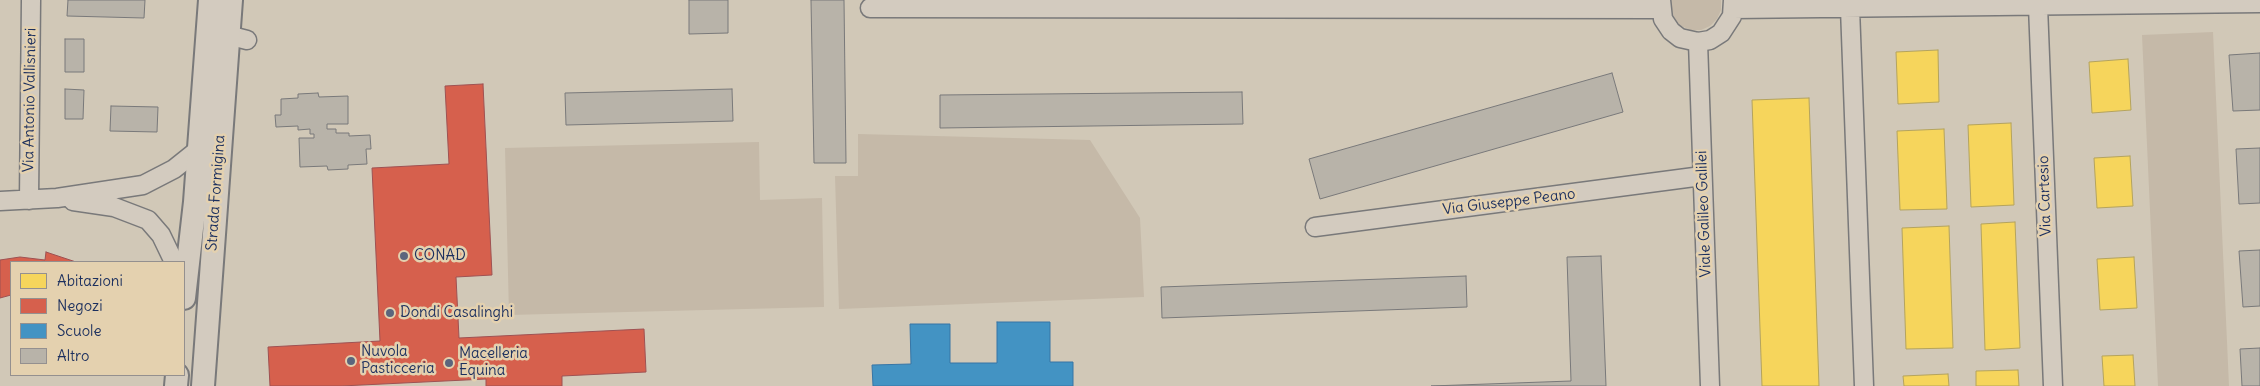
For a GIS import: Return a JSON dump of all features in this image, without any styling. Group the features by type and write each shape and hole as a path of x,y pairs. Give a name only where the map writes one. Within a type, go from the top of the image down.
{"street":[{"name":"Via Antonio Vallisnieri","path":"29,200 31,0"},
{"name":"Strada Formigina","path":"185,290 196,202 199,149 228,35 210,0"},
{"name":"Strada Formigina","path":"203,386 232,0"},
{"path":"870,8 988,4 1661,4 1663,18 1671,31 1680,38 1698,42 1710,40 1721,33 1729,23 1733,4 1850,8 2260,3"},
{"name":"Via Cartesio","path":"2038,6 2053,386"},
{"path":"1850,8 1864,386"},
{"name":"Viale Galileo Galilei","path":"1698,42 1710,386"},
{"path":"0,201 57,198 143,185 174,169 199,149"},
{"name":"Via Giuseppe Peano","path":"1315,227 1702,176"},
{"path":"57,198 114,207 134,213 148,220 161,235 174,261"}],"shaded area":[{"path":"1671,0 1721,0 1721,10 1717,19 1710,26 1701,30 1691,30 1681,26 1674,19 1671,10"},
{"path":"2213,32 2229,386 2158,386 2142,35"},
{"path":"858,134 1090,140 1140,218 1144,297 839,309 835,176 858,176"},
{"path":"759,142 760,200 822,198 824,307 509,315 505,148"}],"building: Abitazioni":[{"path":"1938,50 1939,102 1898,104 1896,52"},
{"path":"2128,59 2131,110 2092,113 2089,62"},
{"path":"1809,98 1819,386 1762,386 1752,100"},
{"path":"2011,123 2014,205 1971,207 1968,125"},
{"path":"1944,129 1947,209 1900,210 1897,131"},
{"path":"2130,156 2133,206 2097,208 2094,158"},
{"path":"2015,222 2020,348 1985,350 1981,224"},
{"path":"1949,226 1953,348 1906,349 1902,228"},
{"path":"2134,257 2137,308 2100,310 2097,259"},
{"path":"2133,355 2135,386 2104,386 2102,356"},
{"path":"2018,370 2019,386 1976,386 1976,371"},
{"path":"1948,374 1949,386 1904,386 1903,376"}],"building: Negozi":[{"path":"483,84 492,275 456,277 459,338 644,329 646,372 562,376 562,386 486,386 486,379 341,386 270,386 268,347 380,341 372,168 449,164 445,86"},
{"path":"46,252 73,261 10,261 10,295 0,298 0,260 20,257 45,260"}],"building: Scuole":[{"path":"997,322 1050,322 1050,362 1073,362 1073,386 873,386 872,365 911,364 910,324 950,324 950,363 997,363"}],"building: Altro":[{"path":"68,0 145,0 144,18 67,16"},
{"path":"689,0 728,0 728,33 689,34"},
{"path":"811,0 844,0 846,163 814,163"},
{"path":"65,39 84,39 84,72 65,72"},
{"path":"2260,53 2260,110 2233,111 2229,55"},
{"path":"1612,73 1623,112 1320,199 1309,159"},
{"path":"65,89 84,90 83,119 65,119"},
{"path":"732,89 733,121 566,125 565,93"},
{"path":"1242,92 1243,124 940,128 940,95"},
{"path":"318,93 319,97 348,96 348,124 327,124 327,129 336,129 336,133 349,133 349,136 370,135 371,149 366,149 367,164 348,165 348,169 328,170 327,166 300,167 299,138 314,138 314,134 310,134 310,129 298,130 298,126 276,127 275,115 281,115 281,99 298,98 298,94"},
{"path":"111,106 158,107 157,132 110,131"},
{"path":"2260,148 2260,203 2239,204 2236,149"},
{"path":"2260,250 2260,306 2243,307 2239,251"},
{"path":"1601,256 1606,386 1431,386 1571,381 1567,257"},
{"path":"1466,276 1467,307 1162,318 1161,287"},
{"path":"2260,348 2260,386 2242,386 2240,349"}],"place":[{"name":"CONAD","path":"404,256"},
{"name":"Dondi Casalinghi","path":"390,313"},
{"name":"Nuvola Pasticceria","path":"351,361"},
{"name":"Macelleria Equina","path":"449,363"}]}
